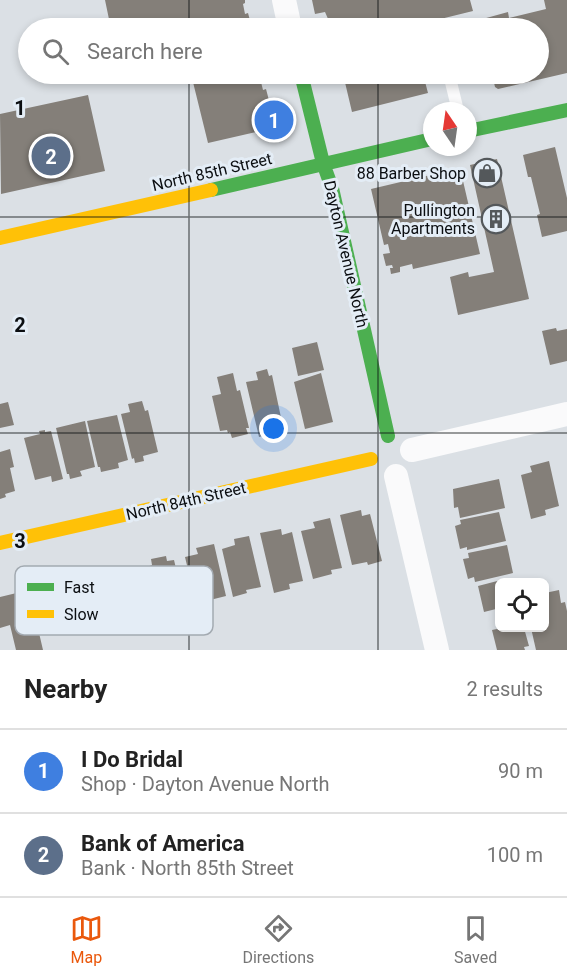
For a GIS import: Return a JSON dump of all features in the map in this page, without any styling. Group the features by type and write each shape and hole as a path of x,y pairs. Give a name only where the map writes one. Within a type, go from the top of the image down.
{"street":[{"path":"284,0 288,18"},
{"name":"Dayton Avenue North","path":"304,84 322,163 332,188 388,436"},
{"path":"477,129 567,110"},
{"name":"North 85th Street","path":"0,238 423,141"},
{"path":"412,450 567,414"},
{"path":"397,435 404,438 412,450 410,464 406,470 396,476 380,473 371,459 374,445 378,440 388,436 397,435"},
{"name":"North 84th Street","path":"0,543 371,459"},
{"path":"396,476 437,650"}],"lane":[{"path":"451,84 456,102"}],"building":[{"path":"105,0 245,0 243,4 245,14 248,13 249,18 109,18"},
{"path":"312,0 470,0 473,11 445,18 328,18 325,12 315,14"},
{"path":"544,0 567,0 567,73 549,77 549,18 509,18 546,9"},
{"path":"508,12 509,18 486,18"},
{"path":"193,84 262,84 263,90 266,89 272,112 277,111 281,130 257,135 256,132 208,143"},
{"path":"345,84 426,84 428,93 352,112"},
{"path":"494,84 520,84 498,89"},
{"path":"88,95 105,171 1,194 0,114"},
{"path":"555,147 567,198 567,231 542,237 537,215 540,214 523,155"},
{"name":"Pullington Apartments","path":"497,159 529,299 458,315 450,277 468,272 469,277 494,272 470,165"},
{"path":"460,168 480,254 413,269 412,264 400,267 400,272 391,274 392,265 386,266 383,254 390,253 388,244 384,245 371,189"},
{"path":"556,328 557,331 567,329 567,361 550,365 542,331"},
{"path":"317,342 324,370 298,376 292,348"},
{"path":"267,369 269,376 272,375 283,427 272,430 273,434 259,437 246,382 258,380 256,372"},
{"path":"233,373 237,391 240,390 249,428 246,428 248,434 232,438 227,430 220,431 212,396 221,394 217,377"},
{"path":"321,373 333,422 305,429 294,382"},
{"path":"142,401 145,411 148,410 158,452 143,456 144,461 135,463 121,414 130,412 128,404"},
{"path":"8,402 14,425 0,428 0,404"},
{"path":"117,415 128,460 118,463 119,468 101,472 87,421"},
{"path":"85,421 95,467 80,471 82,476 70,479 56,428"},
{"path":"45,430 45,432 51,431 63,479 52,482 51,476 35,480 24,438 40,434 39,431"},
{"path":"10,449 14,467 10,468 15,491 5,494 6,497 0,499 0,452"},
{"path":"549,461 559,506 545,510 546,515 531,519 521,475 532,472 530,466"},
{"path":"499,479 505,508 460,518 458,507 454,508 453,489"},
{"path":"361,510 362,516 370,514 382,561 368,565 367,562 352,565 340,515"},
{"path":"499,512 506,541 467,550 467,547 460,549 455,526 461,524 460,520"},
{"path":"330,518 342,568 331,570 332,574 313,579 301,531 315,528 313,522"},
{"path":"281,529 282,535 292,532 303,581 289,584 290,589 274,593 260,533"},
{"path":"249,536 261,587 246,590 247,593 233,597 222,549 235,545 234,539"},
{"path":"214,544 226,596 213,599 213,566 187,566 185,557 198,554 196,548"},
{"path":"507,545 513,573 475,582 474,577 468,579 463,559 469,558 468,553"},
{"path":"166,556 167,561 174,560 175,566 150,566 152,565 151,559"},
{"path":"495,582 495,609 484,612 478,586"},
{"path":"559,590 561,603 565,602 567,650 536,650 532,632 549,632 549,592"},
{"path":"15,593 15,635 40,635 43,650 16,650 10,625 0,628 0,597"},
{"path":"495,629 495,632 525,632 529,646 524,647 525,650 497,650 492,630"}],"traffic: fast":[{"path":"303,84 323,163 332,188 388,436"},
{"path":"477,129 567,110"},
{"path":"211,190 423,141"}],"traffic: slow":[{"path":"0,238 211,190"},
{"path":"0,543 371,459"}],"place":[{"name":"I Do Bridal","path":"274,120"},
{"name":"Bank of America","path":"51,156"},
{"name":"88 Barber Shop","path":"487,173"},
{"name":"Pullington Apartments","path":"496,219"}]}
